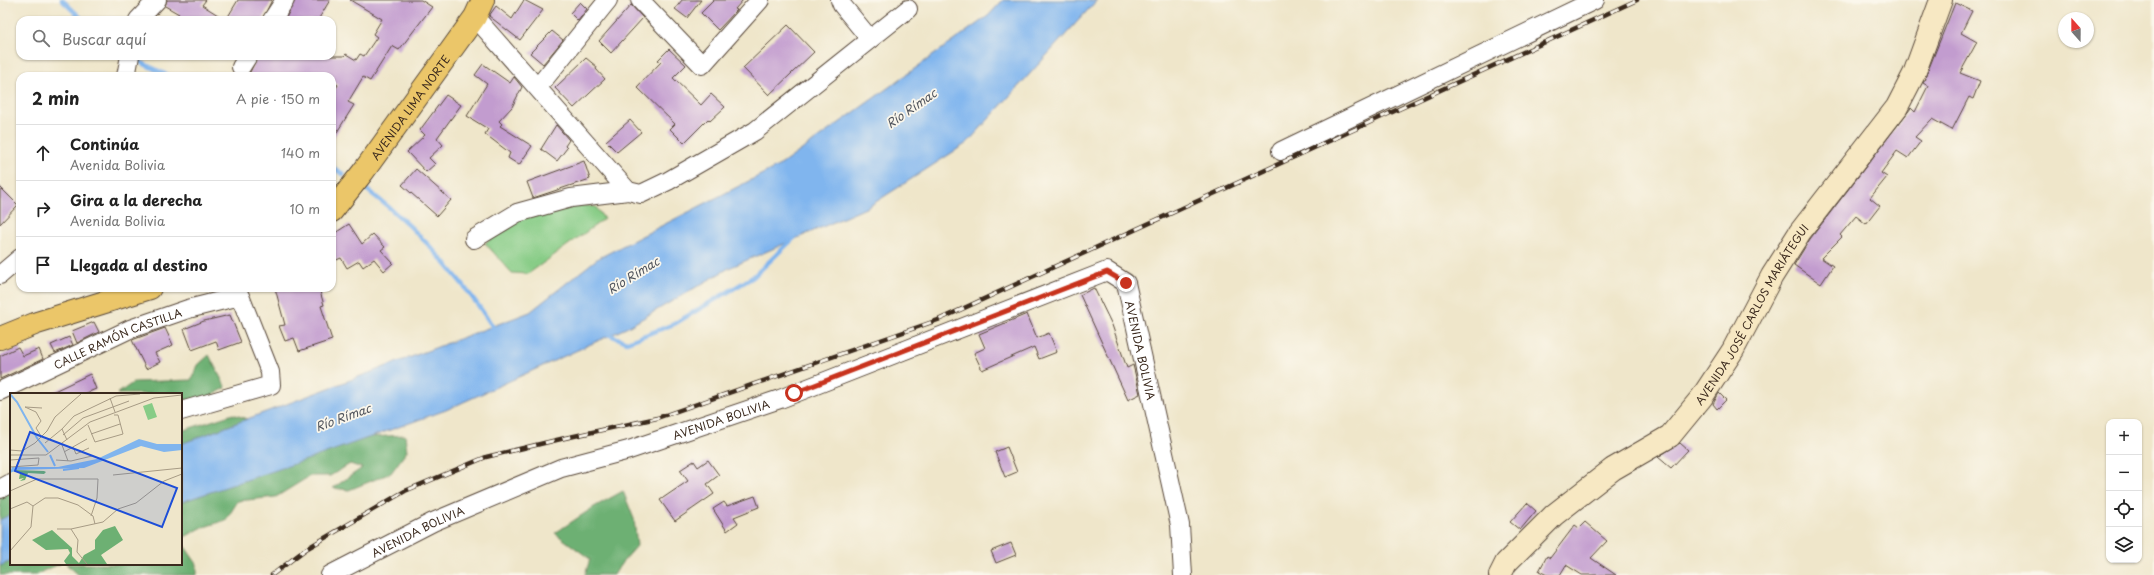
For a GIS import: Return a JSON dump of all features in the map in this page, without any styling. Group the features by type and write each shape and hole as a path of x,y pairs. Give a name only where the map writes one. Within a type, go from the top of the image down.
{"highway":[{"name":"AVENIDA LIMA NORTE","path":"336,206 363,172 479,8"},
{"path":"0,338 37,323 137,292"}],"street":[{"path":"142,16 156,0"},
{"path":"275,16 285,0"},
{"path":"538,87 608,0"},
{"path":"640,0 702,65 760,0"},
{"path":"840,0 842,5 870,39"},
{"path":"1280,151 1595,0"},
{"name":"AVENIDA JOSÉ CARLOS MARIÁTEGUI","path":"1500,575 1506,563 1554,515 1612,468 1670,436 1702,398 1733,350 1772,276 1800,232 1897,107 1914,74 1941,0"},
{"path":"479,8 538,87 628,191"},
{"path":"474,239 517,212 571,198 628,191 641,194 668,181 755,131 908,9"},
{"path":"127,72 129,60"},
{"path":"0,275 16,261"},
{"name":"AVENIDA BOLIVIA","path":"330,575 433,522 561,468 629,450 780,399 1107,272 1126,283 1180,525 1183,575"},
{"name":"CALLE RAMÓN CASTILLA","path":"0,391 130,329 188,309 240,296 270,372 271,385 182,412"},
{"path":"0,489 10,484"}],"green space":[{"path":"583,205 596,207 604,219 528,274 512,273 485,243 526,213"},
{"path":"209,355 226,388 182,410 182,393 118,393 134,382 191,380 198,365"},
{"path":"233,414 247,419 182,444 182,431"},
{"path":"405,435 407,451 391,473 349,490 333,488 362,468 350,464 330,476 310,476 276,497 238,501 226,520 201,528 182,538 182,502 370,437"},
{"path":"10,491 10,515 0,520 0,497"},
{"path":"623,491 634,519 637,546 621,564 614,575 585,575 590,559 555,533 594,507"},
{"path":"182,542 197,564 197,575 79,575 67,565 182,565"},
{"path":"10,561 10,565 58,565 37,575 0,575 0,566"}],"water":[{"name":"Río Rímac","path":"1003,0 1097,0 967,143 868,207 729,268 626,328 446,410 312,458 182,502 182,444 530,312 597,259 782,164 988,16"},
{"path":"10,515 10,561 0,566 0,520"}],"building":[{"path":"167,0 206,0 202,5 220,16 178,16 179,14 165,6"},
{"path":"238,0 272,0 264,16 228,16"},
{"path":"295,0 330,0 320,16 287,16"},
{"path":"350,0 421,0 432,7 399,50 392,46 370,81 363,77 348,102 354,105 336,134 336,88 338,85 336,84 336,72 250,72 256,60 336,60 336,56 344,56 346,54 356,60 360,54 364,56 377,37 373,34 382,19"},
{"path":"524,0 543,10 520,40 489,16 496,6 512,19"},
{"path":"682,0 701,0 687,18 675,9"},
{"path":"714,0 743,0 735,9 737,10 718,30 701,13"},
{"path":"580,2 587,9 578,21 570,13"},
{"path":"1955,3 1972,11 1961,33 1977,42 1960,73 1980,81 1973,99 1969,97 1952,130 1932,119 1915,137 1921,141 1908,158 1897,151 1881,173 1887,177 1870,198 1880,206 1866,224 1856,216 1840,235 1842,237 1821,258 1833,266 1821,284 1794,265 1810,239 1911,108 1915,112 1928,86 1923,83"},
{"path":"631,5 643,18 611,53 599,41"},
{"path":"788,25 814,52 769,95 743,68"},
{"path":"552,31 563,40 543,64 530,53"},
{"path":"669,49 686,65 673,78 701,105 711,94 725,107 710,121 708,119 684,143 670,129 675,124 637,87 661,62 658,60"},
{"path":"586,58 597,67 596,69 605,79 574,108 555,88"},
{"path":"483,64 510,83 514,77 522,87 512,107 499,121 502,124 500,126 532,146 519,165 508,158 510,153 485,134 488,129 467,116 487,84 475,75"},
{"path":"446,95 461,105 437,138 443,145 429,158 435,164 426,172 407,152 425,135 420,130"},
{"path":"630,120 641,132 617,152 606,141"},
{"path":"556,125 569,140 565,146 567,148 557,161 541,149"},
{"path":"584,161 590,179 533,198 527,182"},
{"path":"416,169 451,200 437,216 402,185"},
{"path":"0,187 16,203 16,207 0,224"},
{"path":"349,224 362,244 373,234 385,247 381,250 393,263 384,271 374,259 363,267 359,261 347,268 341,258 336,260 336,232"},
{"path":"1094,288 1112,325 1127,368 1133,365 1140,394 1128,400 1080,295"},
{"path":"276,292 320,292 324,305 321,306 332,340 299,351 294,338 285,341 279,326 285,325"},
{"path":"1027,314 1037,338 1049,333 1057,352 1039,359 1034,347 982,370 974,353 985,348 979,334"},
{"path":"230,315 241,342 219,350 216,341 192,350 184,329 204,321"},
{"path":"94,322 99,332 77,343 72,331"},
{"path":"165,328 173,345 155,353 160,362 146,369 132,340"},
{"path":"69,337 73,345 55,353 51,345"},
{"path":"18,347 23,356 39,349 43,359 0,379 0,356"},
{"path":"90,374 96,389 86,393 50,393"},
{"path":"1719,393 1726,400 1717,409 1713,404"},
{"path":"1680,443 1688,450 1671,468 1658,457"},
{"path":"1007,447 1017,472 1005,477 995,452"},
{"path":"708,460 719,475 707,484 714,494 675,521 660,500 688,481 680,470 694,461 698,467"},
{"path":"755,496 759,507 734,517 738,523 727,531 713,509 724,502 727,506"},
{"path":"1527,503 1536,511 1520,530 1510,522"},
{"path":"1585,522 1607,541 1591,558 1616,575 1582,575 1566,565 1560,575 1547,575 1539,571 1547,556 1550,558 1575,525 1579,528"},
{"path":"1011,543 1016,555 996,563 991,551"}],"waterway":[{"path":"62,0 79,16"},
{"path":"136,60 161,72"},
{"path":"336,170 343,174"},
{"path":"366,189 403,220 437,254 453,272 482,310 495,330"},
{"path":"605,333 627,342 674,324 753,277 797,235"}],"railway":[{"path":"272,575 306,549 405,491 486,457 657,418 938,320 1637,0"}],"route":[{"path":"794,393 1107,272 1126,283"}]}
